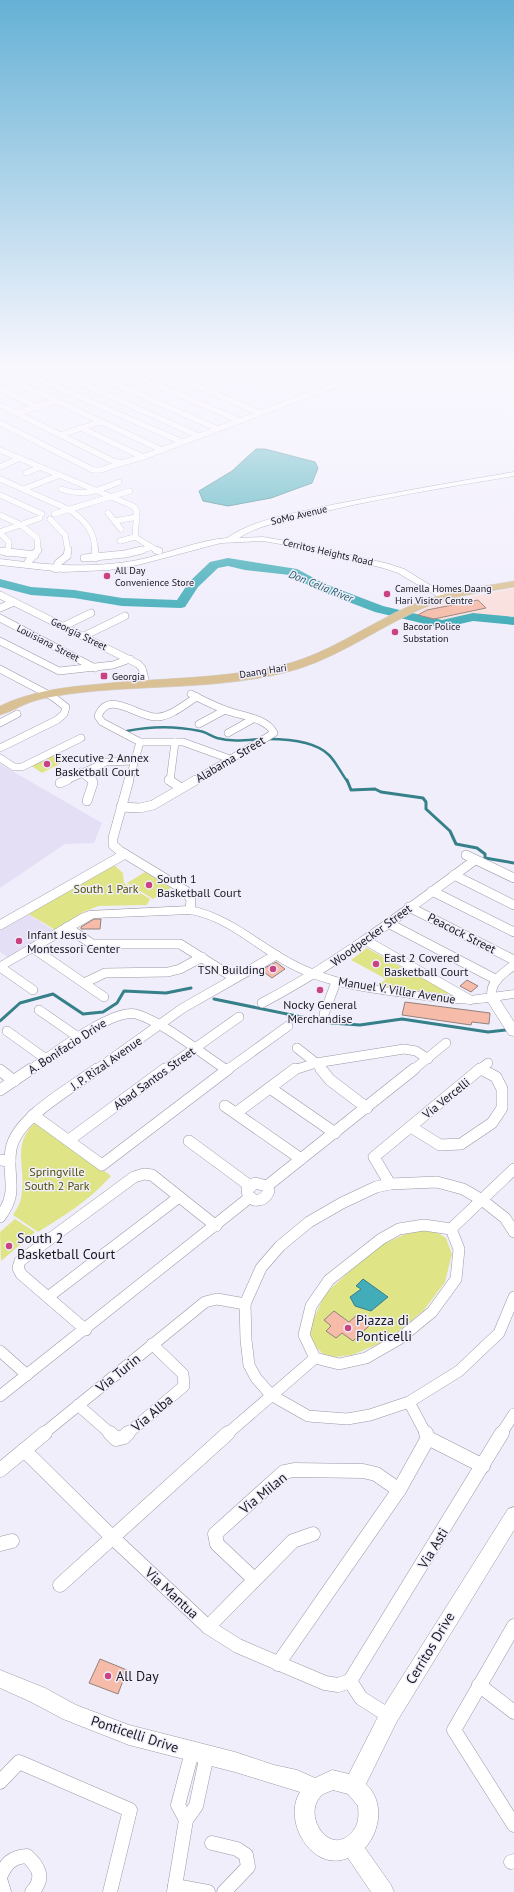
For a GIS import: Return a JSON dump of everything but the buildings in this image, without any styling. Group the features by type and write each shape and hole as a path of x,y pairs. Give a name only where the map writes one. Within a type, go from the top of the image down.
{"main road":[{"name":"Daang Hari","path":"0,702 42,691 145,680 236,676 286,668 328,654 406,609 437,597 507,584 514,579"},
{"name":"Daang Hari","path":"0,711 42,691"}],"street":[{"path":"13,455 135,507 137,517 135,537"},
{"path":"63,455 93,470 101,470 148,455"},
{"path":"103,455 122,463"},
{"path":"139,455 143,457"},
{"path":"0,468 20,458"},
{"path":"26,473 40,467"},
{"name":"SoMo Avenue","path":"230,540 232,535 248,528 305,513 514,474"},
{"path":"24,489 60,475"},
{"name":"SoMo Avenue","path":"263,539 262,534 267,530 291,522 358,507 514,478"},
{"path":"0,479 70,510 85,521 93,532 96,544 96,558"},
{"path":"61,488 75,494 82,494 119,482"},
{"path":"0,495 41,516 52,517 130,492"},
{"path":"108,514 121,530"},
{"path":"0,515 21,524 37,538 38,550 28,562"},
{"path":"8,553 9,542 0,533 41,516"},
{"path":"52,517 69,543 67,556 70,563 68,569"},
{"path":"115,521 137,517"},
{"path":"120,541 135,537 159,551"},
{"name":"Cerritos Heights Road","path":"230,540 263,539 303,546 381,564 401,572 422,584 425,592 437,597"},
{"path":"0,562 56,569 131,564 196,547 230,540"},
{"path":"84,558 125,554 152,547"},
{"path":"0,551 35,555"},
{"path":"56,569 58,563 67,556"},
{"name":"Georgia Street","path":"0,595 130,659 140,665 145,680"},
{"path":"0,608 14,602"},
{"path":"64,626 91,613"},
{"path":"84,636 125,616"},
{"name":"Louisiana Street","path":"0,618 95,668"},
{"path":"0,641 59,671 117,665 130,659"},
{"path":"0,669 42,691 64,704 66,707 64,714 57,720 0,748"},
{"name":"Alabama Street","path":"121,807 140,808 149,806 255,745 272,734 274,731 273,729 253,719 225,710 194,696 158,717 147,716 123,706 110,705 104,707 98,712 99,720 140,742"},
{"path":"199,724 225,710"},
{"path":"0,723 17,714"},
{"path":"228,733 253,719"},
{"path":"0,758 14,767 22,767 81,738"},
{"path":"190,910 192,900 186,891 116,848 112,841 121,807 140,742 175,742 189,744 230,759"},
{"path":"175,742 169,780 181,788"},
{"path":"60,783 81,772 106,762 134,761"},
{"path":"81,772 92,780 87,801"},
{"path":"0,925 125,854"},
{"path":"466,855 514,878"},
{"name":"Woodpecker Street","path":"262,1003 315,975 475,860"},
{"path":"454,875 514,905"},
{"path":"432,891 514,932"},
{"name":"Peacock Street","path":"409,907 514,960"},
{"name":"Manuel V. Villar Avenue","path":"0,967 85,917 101,913 190,910 202,912 219,919 276,955 315,975 336,982 452,1000 492,998 514,994"},
{"path":"388,923 497,980"},
{"path":"67,927 92,944 180,944 202,956 234,978"},
{"path":"365,940 470,1000"},
{"path":"33,948 104,997"},
{"name":"J. P. Rizal Avenue","path":"0,1217 5,1199 13,1186 5,1161 23,1124 33,1115 183,1008 276,955"},
{"path":"84,983 105,973 168,972 180,969 202,956"},
{"path":"514,965 497,980 491,988 492,998 514,1032"},
{"path":"0,967 33,990"},
{"path":"324,1014 336,982"},
{"path":"39,1010 78,1038"},
{"name":"A. Bonifacio Drive","path":"0,1090 105,1020 125,1014 135,1014 159,1025 227,1070"},
{"name":"Abad Santos Street","path":"69,1140 194,1048 239,1017"},
{"path":"33,1115 102,1165 227,1070 288,1026"},
{"path":"7,1031 46,1059"},
{"path":"267,1186 367,1108 446,1043"},
{"path":"297,1048 316,1063 330,1080 367,1108"},
{"path":"236,1113 297,1068 316,1063 404,1049 416,1051 428,1058"},
{"name":"Via Vercelli","path":"390,1184 374,1157 485,1066 496,1077 502,1089 502,1108 492,1123 461,1144 440,1144 411,1127"},
{"path":"0,1070 14,1081"},
{"path":"270,1088 335,1133"},
{"path":"224,1106 301,1159"},
{"path":"189,1141 250,1186"},
{"path":"315,1358 304,1335 311,1306 329,1280 374,1244 399,1229 424,1225 451,1228 514,1169"},
{"path":"86,1330 21,1274 18,1268 20,1261 134,1177 144,1174 152,1175 216,1226"},
{"path":"514,1232 505,1218 482,1200 463,1189 437,1182 390,1184 376,1187 342,1203 309,1222 280,1246 261,1268 245,1304 246,1340 249,1365 256,1378 271,1395 308,1416 347,1419 370,1415 409,1402 459,1371 499,1333 514,1297"},
{"path":"249,1198 247,1190 250,1186 256,1183 267,1186"},
{"path":"249,1198 257,1201 264,1200 268,1196 269,1191 267,1186"},
{"path":"48,1297 179,1197"},
{"path":"0,1396 86,1330 249,1198"},
{"path":"315,1358 339,1364 366,1358 399,1339 432,1312 456,1279 459,1249 451,1228"},
{"name":"Via Turin","path":"0,1470 205,1302 217,1299 245,1304"},
{"name":"Via Alba","path":"78,1405 116,1439 124,1437 184,1386 183,1374 152,1344"},
{"path":"0,1351 28,1375"},
{"path":"60,1584 271,1395 315,1358"},
{"path":"409,1402 428,1438 483,1466"},
{"name":"Via Asti","path":"350,1681 514,1414"},
{"path":"278,1664 399,1490 428,1438"},
{"name":"Via Mantua","path":"24,1450 112,1537 208,1627 238,1646 325,1683 338,1685 350,1681"},
{"name":"Via Milan","path":"254,1579 217,1544 215,1534 284,1472 294,1470 363,1471 376,1474 399,1490"},
{"name":"Cerritos Drive","path":"354,1786 389,1716 446,1622 514,1515"},
{"path":"208,1627 293,1541 313,1534"},
{"path":"512,1634 454,1730 514,1825"},
{"name":"Ponticelli Drive","path":"0,1679 38,1694 70,1712 102,1725 140,1738 235,1762 274,1775 311,1792"},
{"path":"350,1681 354,1690 362,1700 389,1716"},
{"path":"480,1685 514,1712"},
{"path":"199,1754 196,1806 186,1820 175,1889 208,1892"},
{"path":"0,1782 19,1762 130,1810 110,1892"},
{"path":"332,1780 342,1781 354,1786 365,1800 368,1810 366,1832 352,1847 342,1850 331,1850 320,1846 312,1839 306,1829 303,1818 304,1806 311,1792 322,1782 332,1780"},
{"path":"212,1843 237,1849 246,1855 248,1867 224,1892"},
{"path":"352,1847 384,1892"},
{"path":"4,1892 0,1878 5,1865 15,1857 27,1856 37,1864 40,1876 35,1890 32,1892"}],"shaded area":[{"path":"514,588 514,619 471,616 438,622 414,614 436,604"},
{"path":"0,764 102,823 94,843 65,844 0,888"},
{"name":"Infant Jesus Montessori Center","path":"25,912 55,931 9,958 0,952 0,927"}],"green space":[{"name":"Executive 2 Annex Basketball Court","path":"51,755 63,762 42,773 30,765"},
{"name":"South 1 Park","path":"113,864 123,873 124,883 150,899 147,905 99,906 83,912 56,931 25,912"},
{"name":"South 1 Basketball Court","path":"145,872 171,888 153,899 127,883"},
{"path":"367,948 401,967 387,979 405,966 457,995 377,986 386,979 351,960"},
{"name":"Springville South 2 Park","path":"37,1121 69,1143 111,1176 86,1200 38,1232 13,1215 20,1202 23,1187 21,1148 29,1130"},
{"name":"South 2 Basketball Court","path":"15,1219 35,1232 1,1261 0,1232"},
{"path":"414,1230 435,1231 446,1238 452,1254 445,1282 424,1310 388,1340 352,1355 334,1357 323,1354 311,1342 310,1327 325,1294 375,1248"}],"water":[{"path":"249,455 289,455 315,462 318,468 312,483 271,498 228,506 203,501 199,491 232,471"},
{"path":"363,1279 388,1297 371,1311 355,1306 350,1297 361,1289 356,1286"}],"waterway":[{"name":"Don Celia River","path":"0,583 31,591 74,594 122,602 181,604 193,585 214,565 228,562 245,566 293,572 321,587 379,609 442,624 473,617 514,621"},
{"path":"127,731 154,727 173,727 200,731 217,738 228,740 260,739"},
{"path":"268,739 300,742 323,750 332,758 347,781"},
{"path":"347,780 351,790 375,789 381,792 423,798 426,802 426,809 450,831 456,844 477,848 485,854 485,858 514,863"},
{"path":"0,1021 20,1003 53,994 83,1014 103,1012 117,1003 124,991 166,993 191,988"},
{"path":"214,999 331,1023 360,1025 402,1019 488,1032 514,1029"}],"place":[{"name":"All Day Convenience Store","path":"107,576"},
{"name":"Camella Homes Daang Hari Visitor Centre","path":"387,594"},
{"name":"Bacoor Police Substation","path":"395,632"},
{"name":"Georgia","path":"104,676"},
{"name":"Executive 2 Annex Basketball Court","path":"47,764"},
{"name":"South 1 Basketball Court","path":"149,885"},
{"name":"Infant Jesus Montessori Center","path":"19,941"},
{"name":"East 2 Covered Basketball Court","path":"376,964"},
{"name":"TSN Building","path":"273,969"},
{"name":"Nocky General Merchandise","path":"320,990"},
{"name":"South 2 Basketball Court","path":"9,1246"},
{"name":"Piazza di Ponticelli","path":"348,1328"},
{"name":"All Day","path":"108,1676"}]}
